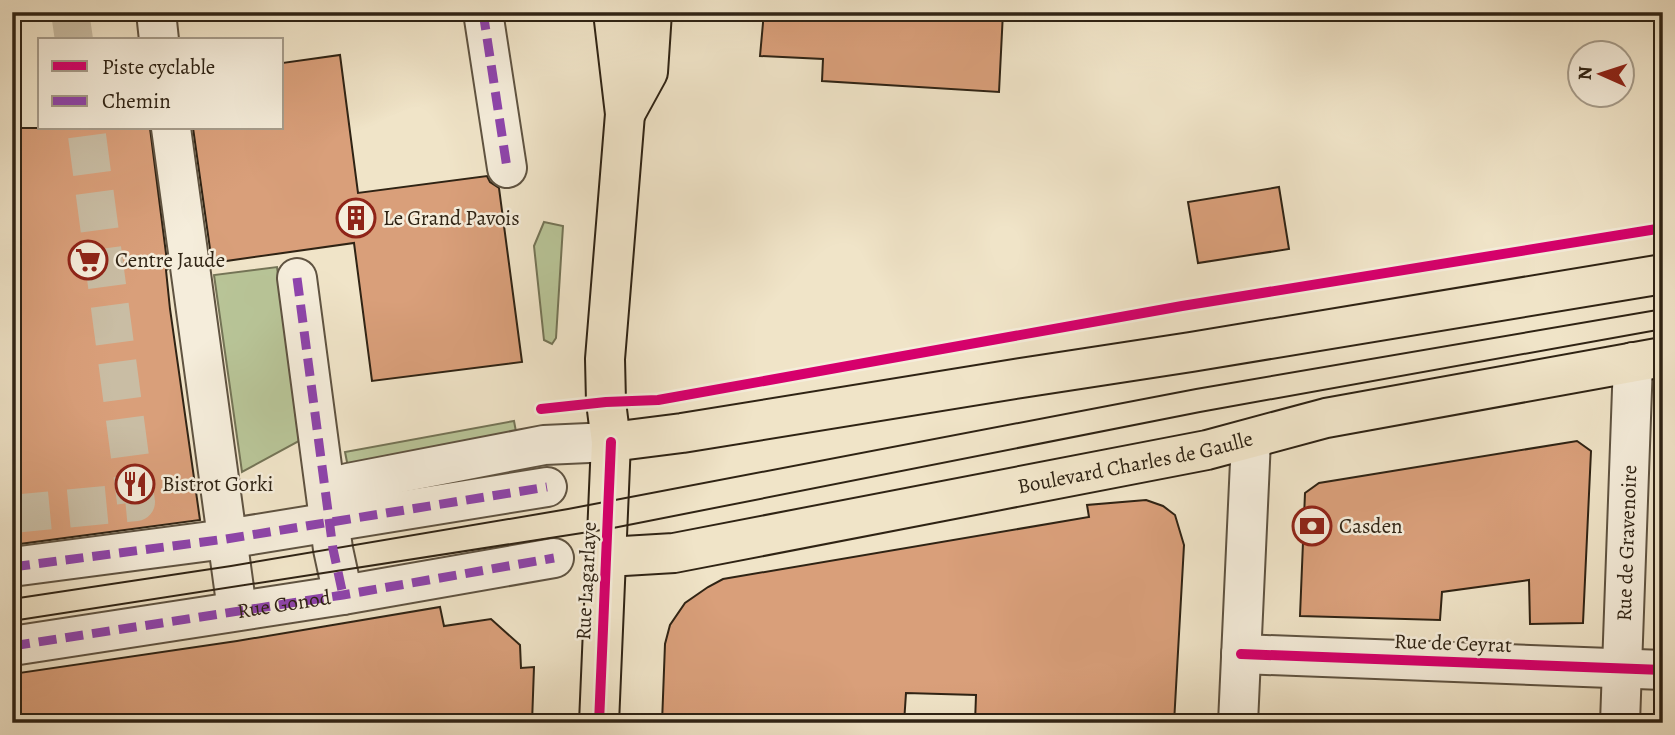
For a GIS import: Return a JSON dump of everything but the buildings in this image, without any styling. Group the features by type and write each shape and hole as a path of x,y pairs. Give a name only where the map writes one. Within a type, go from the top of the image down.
{"main road":[{"name":"Rue Lagarlaye","path":"599,723 611,442 606,402 605,359 625,114 612,12"},
{"name":"Rue Lagarlaye","path":"625,114 648,72 652,12"},
{"path":"611,442 1178,354 1663,274"},
{"name":"Boulevard Charles de Gaulle","path":"607,557 674,553 1207,450 1326,418 1648,360"}],"street":[{"path":"156,12 159,38"},
{"path":"483,12 507,168"},
{"path":"639,12 648,72"},
{"path":"171,130 237,610"},
{"path":"297,278 342,595"},
{"name":"Rue de Gravenoire","path":"1620,723 1622,668 1648,360"},
{"path":"1238,723 1251,440"},
{"path":"348,483 544,445 611,442"},
{"path":"12,567 330,523 547,487"},
{"name":"Rue Gonod","path":"12,646 342,595 554,558"},
{"name":"Rue de Ceyrat","path":"1241,654 1663,670"}],"green space":[{"path":"544,222 563,226 556,338 552,344 544,340 534,246"},
{"path":"277,267 299,441 242,472 214,275"},
{"path":"514,421 517,437 348,467 345,452"}],"tunnel":[{"path":"70,12 74,38"},
{"path":"12,514 136,502 86,130"}],"tram line":[{"path":"12,599 231,566 568,509 1196,389 1663,309"},
{"path":"12,621 608,529 1200,412 1663,329"}],"marked path":[{"path":"483,12 507,168"},
{"path":"297,278 333,549 343,595"},
{"path":"12,567 226,539 547,487"},
{"path":"12,646 343,595 554,558"}],"cycle path":[{"path":"541,409 658,400 1182,306 1663,228"},
{"path":"599,723 611,442"},
{"path":"1241,654 1663,670"}],"place":[{"name":"Le Grand Pavois","path":"356,218"},
{"name":"Centre Jaude","path":"88,260"},
{"name":"Bistrot Gorki","path":"135,484"},
{"name":"Casden","path":"1312,526"}]}
